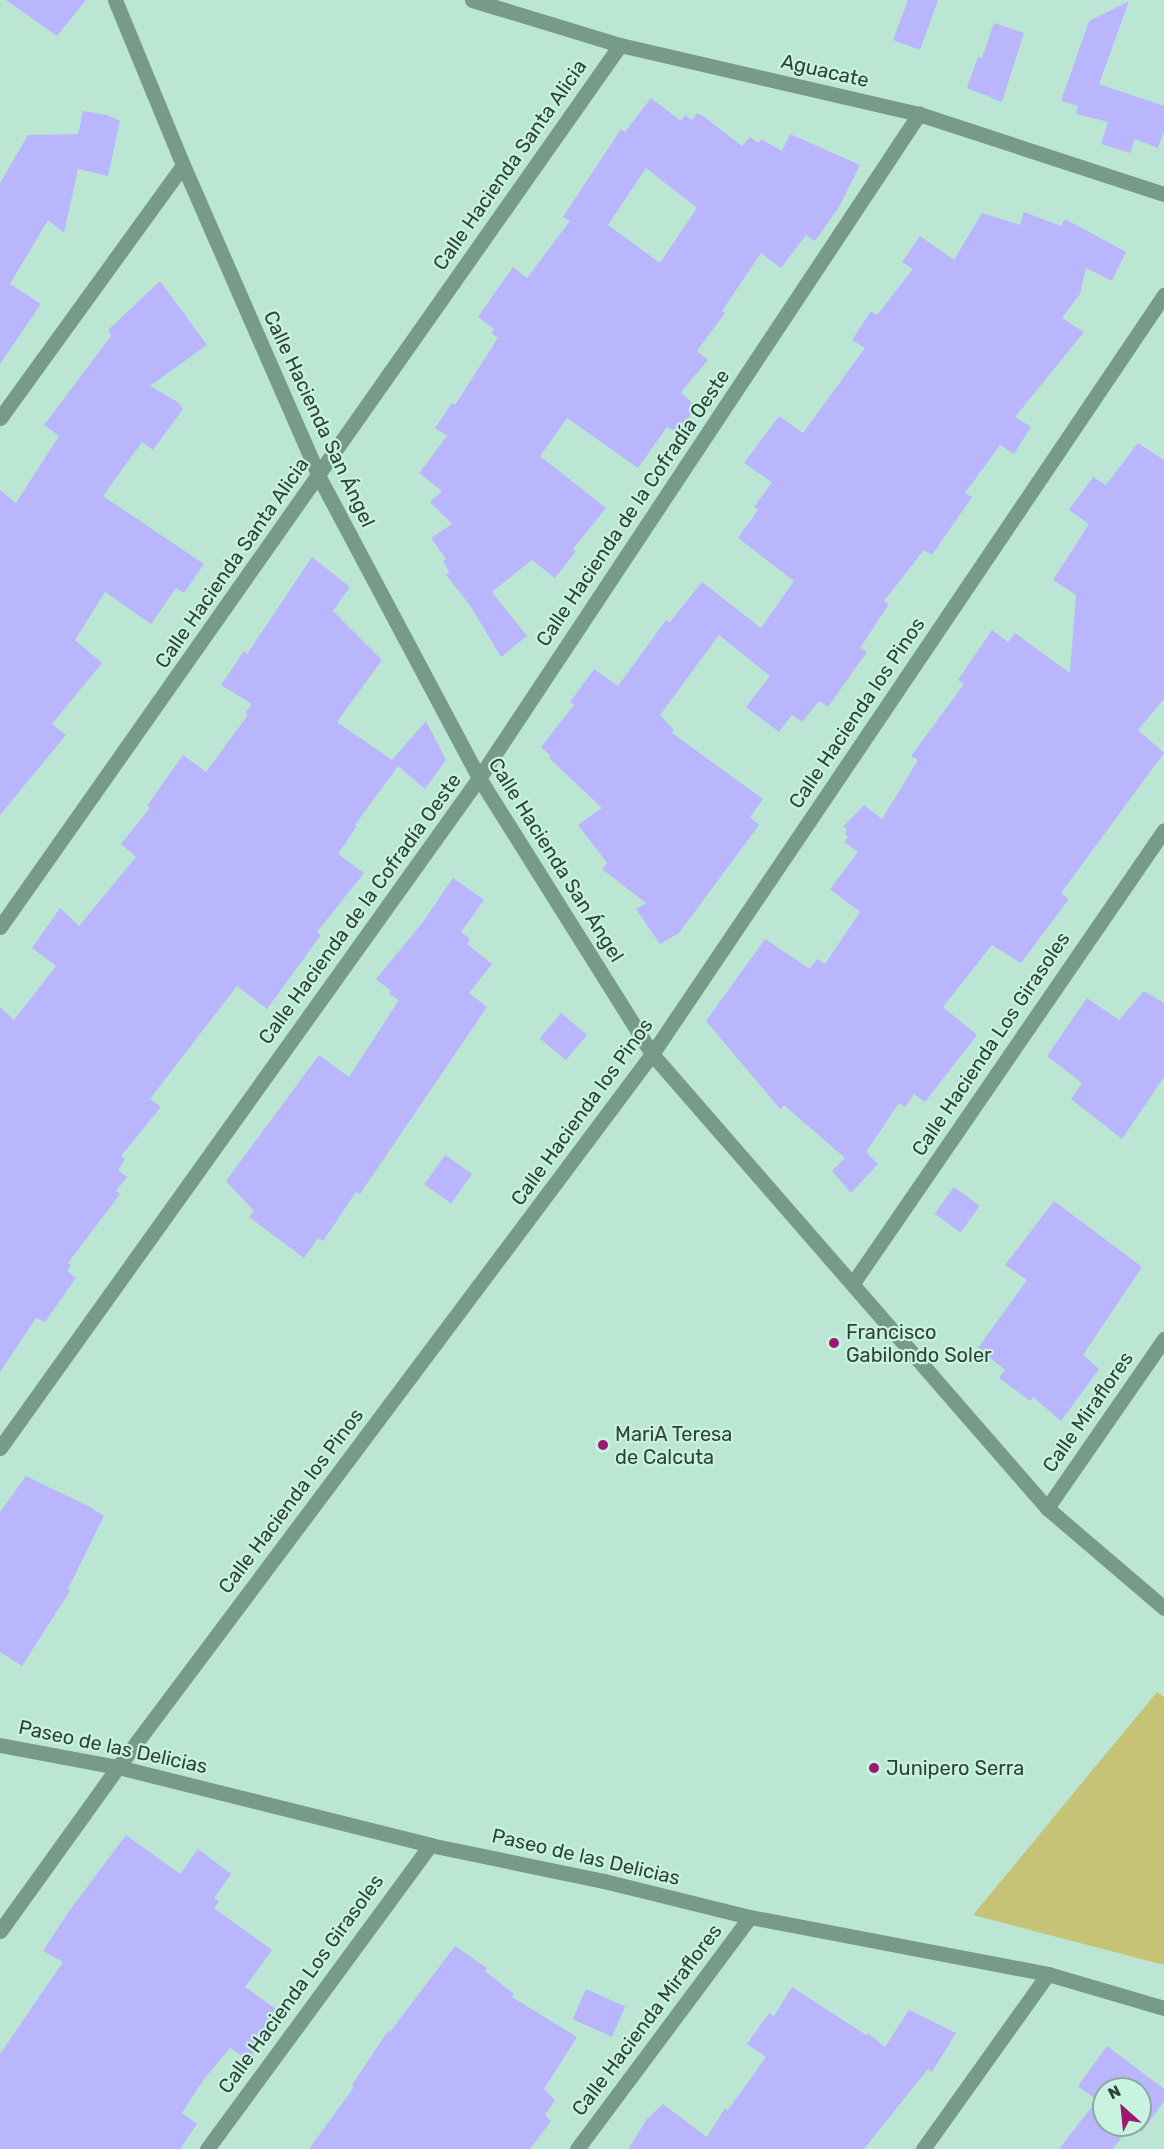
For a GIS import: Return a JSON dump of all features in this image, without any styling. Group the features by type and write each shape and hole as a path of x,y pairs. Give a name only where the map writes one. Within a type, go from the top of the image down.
{"street":[{"name":"Calle Hacienda San Ángel","path":"115,0 183,165 319,477 479,778 652,1054 1047,1508 1164,1608"},
{"name":"Aguacate","path":"472,0 620,45 919,114 1164,194"},
{"name":"Calle Hacienda Santa Alicia","path":"0,927 319,477 620,45"},
{"name":"Calle Hacienda de la Cofradía Oeste","path":"0,1448 479,778 919,114"},
{"path":"0,418 183,165"},
{"name":"Calle Hacienda los Pinos","path":"0,1931 118,1767 652,1054 1164,295"},
{"name":"Calle Hacienda Los Girasoles","path":"853,1283 1164,830"},
{"name":"Calle Miraflores","path":"1047,1508 1164,1339"},
{"name":"Paseo de las Delicias","path":"0,1744 118,1767 430,1845 604,1881 750,1917 1048,1974 1164,2008"},
{"name":"Calle Hacienda Los Girasoles","path":"207,2149 430,1845"},
{"name":"Calle Hacienda Miraflores","path":"578,2149 750,1917"},
{"path":"923,2149 1048,1974"}],"shaded area":[{"path":"1157,1692 1164,1697 1164,1965 973,1915"}],"building":[{"path":"6,0 86,0 57,36"},
{"path":"908,0 938,0 920,50 893,40"},
{"path":"1129,1 1099,84 1164,106 1164,131 1158,148 1135,139 1130,153 1101,144 1108,122 1076,114 1078,106 1061,101 1089,21"},
{"path":"994,23 1024,33 1002,102 967,88 978,57 982,58"},
{"path":"651,98 681,121 685,115 692,120 697,113 703,116 742,146 750,137 759,143 761,139 782,151 790,134 860,165 839,207 815,241 806,235 781,268 761,253 722,311 725,313 697,351 708,360 681,392 696,407 678,433 667,427 638,468 567,418 540,456 606,508 573,549 576,551 555,578 532,560 492,592 527,636 501,657 471,607 446,575 449,572 443,561 446,559 431,538 452,524 430,502 442,491 419,473 447,436 435,428 452,403 455,405 498,338 491,333 494,329 478,317 513,267 527,278 570,221 563,217 621,129 625,132","holes":["646,168 697,208 660,263 608,225"]},
{"path":"83,111 107,115 120,121 108,176 78,169 64,233 48,220 10,284 41,304 0,364 0,183 28,135 78,134"},
{"path":"1024,212 1061,226 1065,219 1126,252 1112,281 1086,268 1080,294 1062,318 1084,332 1015,417 1031,427 1014,454 1000,445 965,493 972,497 932,555 924,550 884,601 889,604 860,648 867,652 828,707 819,701 802,722 792,715 779,732 746,707 770,676 719,635 660,715 674,730 672,733 763,799 750,817 759,825 679,933 660,944 636,909 646,903 602,869 607,863 578,825 602,808 549,758 551,756 541,747 574,705 570,702 594,669 618,686 666,620 670,622 702,582 761,628 794,581 738,538 758,510 754,507 772,482 744,463 779,416 803,433 865,348 852,340 871,311 877,315 913,269 902,262 920,236 954,260 982,213 1020,225"},
{"path":"160,281 207,345 150,386 179,403 183,409 153,450 142,442 103,496 204,564 184,593 176,588 151,624 105,592 75,640 102,663 52,724 66,735 0,815 0,490 16,503 59,436 44,425 111,336 108,330"},
{"path":"1138,443 1164,460 1164,699 1138,730 1164,753 1061,893 1069,899 1021,963 992,945 943,1007 977,1035 925,1102 914,1094 905,1107 899,1103 866,1152 878,1164 851,1193 832,1171 845,1158 784,1105 781,1110 706,1021 765,939 810,969 817,959 825,964 860,912 830,889 858,852 844,842 848,837 845,834 847,829 843,827 864,805 882,819 918,760 911,756 964,684 958,680 992,630 1008,642 1015,633 1070,673 1076,595 1053,580 1089,524 1069,510 1093,477 1106,485"},
{"path":"312,557 350,587 333,611 382,660 337,722 392,760 426,721 446,760 425,789 398,766 355,825 357,826 338,854 364,873 317,932 321,935 267,1009 237,986 150,1099 161,1107 121,1156 125,1159 118,1170 127,1177 116,1191 120,1194 68,1263 71,1265 67,1271 76,1278 45,1322 36,1318 0,1372 0,1007 14,1020 56,966 32,948 60,908 79,926 136,857 121,844 150,808 147,806 183,755 206,772 248,715 245,713 252,704 221,685 244,651 247,654"},
{"path":"453,878 484,900 461,932 470,939 467,944 492,964 469,993 487,1007 360,1194 356,1192 323,1241 318,1238 304,1258 249,1217 254,1211 226,1181 319,1055 349,1077 399,1000 389,994 391,991 376,979 423,922"},
{"path":"1144,991 1164,1003 1164,1077 1122,1139 1071,1099 1082,1083 1047,1056 1087,998 1119,1020"},
{"path":"561,1013 587,1035 566,1060 540,1038"},
{"path":"445,1155 472,1174 451,1203 424,1184"},
{"path":"954,1187 980,1206 960,1233 935,1214"},
{"path":"1054,1201 1142,1267 1083,1355 1099,1369 1061,1421 1033,1397 1030,1401 999,1378 1005,1370 978,1348 1027,1280 1005,1265"},
{"path":"26,1476 104,1516 68,1589 70,1591 22,1666 0,1652 0,1512"},
{"path":"126,1835 180,1874 198,1849 231,1874 214,1898 219,1901 214,1908 272,1950 245,1987 276,2009 265,2024 271,2028 248,2060 230,2048 204,2079 182,2113 197,2124 180,2149 0,2149 0,2054 63,1962 43,1951 67,1914"},
{"path":"455,1946 487,1968 485,1971 514,1994 512,1997 577,2037 544,2089 555,2100 545,2115 551,2121 530,2149 309,2149 354,2087 352,2085 388,2031 390,2032"},
{"path":"792,1987 866,2035 868,2033 885,2047 909,2010 956,2033 932,2072 928,2069 864,2149 628,2149 647,2119 663,2104 707,2137 725,2108 728,2110 766,2057 747,2044 769,2013 774,2016"},
{"path":"586,1989 625,2006 612,2037 573,2019"},
{"path":"1107,2046 1148,2077 1092,2077 1092,2096 1078,2086"},
{"path":"1152,2080 1164,2089 1164,2101 1152,2118"},
{"path":"1092,2106 1092,2137 1122,2137 1113,2149 1059,2149"}],"place":[{"name":"Francisco Gabilondo Soler","path":"834,1343"},
{"name":"MariA Teresa de Calcuta","path":"603,1445"},
{"name":"Junipero Serra","path":"874,1768"}]}
